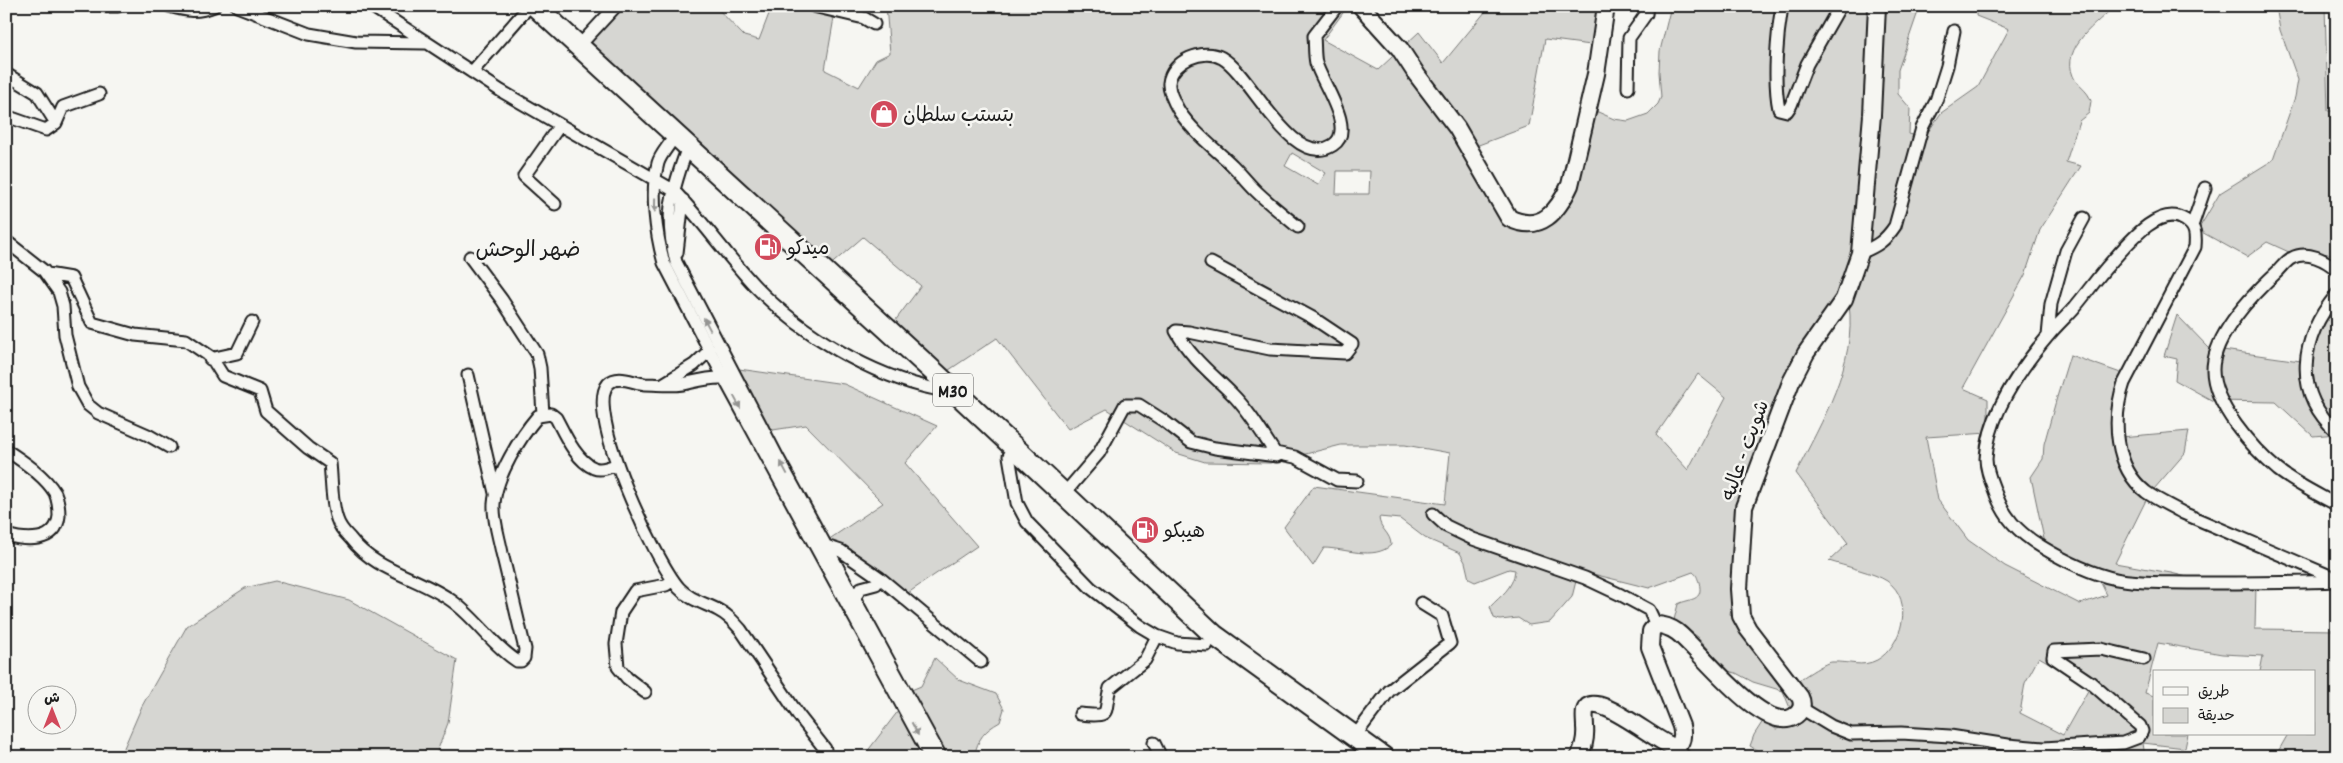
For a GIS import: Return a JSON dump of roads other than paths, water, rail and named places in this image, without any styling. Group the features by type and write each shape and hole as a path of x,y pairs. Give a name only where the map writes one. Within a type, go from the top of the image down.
{"highway":[{"name":"M30","path":"526,8 579,46 1064,494 1104,539 1207,644 1259,684 1330,725 1355,736 1383,757"},
{"name":"M30","path":"526,8 1009,456 1214,635 1330,725 1365,757"}],"street":[{"path":"104,6 118,6"},
{"path":"169,6 190,12 200,12 214,6"},
{"path":"237,6 318,36 356,42 425,43"},
{"path":"371,6 472,72 672,190 683,200 754,286 802,327 886,375 935,389"},
{"path":"579,46 616,6"},
{"path":"813,6 864,18 874,24"},
{"path":"1298,227 1256,191 1233,166 1202,138 1179,110 1168,85 1170,76 1182,62 1193,55 1214,55 1224,58 1274,119 1301,144 1311,149 1321,149 1334,145 1341,137 1341,122 1316,63 1314,36 1338,6"},
{"path":"1361,6 1400,49 1417,75 1458,128 1509,218 1527,224 1550,216 1562,201 1570,185 1596,74 1606,6"},
{"path":"1628,88 1629,38 1646,14 1647,6"},
{"path":"1782,6 1777,102 1782,112 1787,111 1807,64 1840,6"},
{"name":"شويت - عاليه","path":"1801,708 1800,698 1745,625 1741,616 1738,589 1744,507 1791,382 1806,353 1844,300 1860,253 1872,115 1877,6"},
{"path":"472,72 526,8"},
{"path":"1860,253 1877,246 1886,239 1895,226 1922,128 1936,101 1947,66 1954,31"},
{"path":"6,74 37,93 56,123"},
{"path":"6,116 46,130 56,123 63,107 99,94"},
{"path":"555,204 524,176 560,125"},
{"path":"678,149 659,161 656,180 655,214 664,263 724,378 823,549 855,597 941,757"},
{"path":"678,149 672,190 670,236 676,262 930,757"},
{"path":"2192,226 2205,188"},
{"path":"676,262 683,200"},
{"path":"2167,215 2179,217 2192,226 2196,235 2192,255 2124,384 2118,400 2116,426 2123,458 2137,483 2162,502 2337,580 2151,583 2118,580 2096,574 2064,560 2028,538 2004,514 1988,474 1986,460 1993,424 2000,408 2014,384 2048,336 2074,308 2100,275 2148,226 2167,215"},
{"path":"2048,336 2051,304 2066,251 2084,218"},
{"path":"6,241 47,274 59,292 63,306 65,335 78,386 88,405 98,413 148,435 169,447"},
{"path":"470,256 502,300 537,354 543,414"},
{"path":"2337,270 2319,258 2303,256 2291,258 2249,300 2223,337 2215,352 2213,370 2215,387 2223,403 2234,421 2264,456 2301,486 2337,505"},
{"path":"1211,263 1313,318 1352,344 1344,353 1301,352 1270,349 1176,331 1184,346 1201,366 1233,395 1275,453 1295,457 1337,480 1357,481"},
{"path":"47,274 71,278 92,323 135,335 186,340 211,359 223,376 260,391 266,411 308,448 330,463 337,521 365,556 391,571 436,590 451,600 464,610 516,661 521,661 524,658 525,649 496,523 494,505 496,495 522,438 538,416 551,414 556,418 583,460 594,468 603,469 617,464"},
{"path":"2337,294 2318,322 2312,337 2307,352 2306,374 2308,393 2316,410 2337,432"},
{"path":"211,359 237,353 252,322"},
{"path":"663,384 694,365 710,350"},
{"path":"468,375 496,495"},
{"path":"724,378 712,377 681,384 641,383 623,379 614,380 608,385 603,402 603,412 617,464 630,499 673,580 689,597 730,618 741,630 799,716 825,749"},
{"path":"1064,494 1099,453 1125,405 1139,405 1191,442 1215,448 1277,456 1275,453"},
{"path":"6,450 40,476 52,489 56,495 59,511 57,524 46,535 28,540 6,535"},
{"path":"1009,456 1017,503 1028,522 1091,588 1140,626 1157,636 1177,643 1207,644"},
{"path":"1433,514 1446,526 1473,539 1585,578 1621,595 1649,610 1656,625"},
{"path":"823,549 863,573 892,595 909,604"},
{"path":"823,549 841,551 867,568 981,662"},
{"path":"645,692 618,667 616,644 621,612 635,591 666,585 673,580"},
{"path":"855,597 861,588 876,584"},
{"path":"1355,736 1389,691 1450,643 1442,616 1421,603"},
{"path":"1656,625 1664,625 1678,633 1704,662 1737,691 1768,714 1780,719 1789,718 1797,714 1801,708 1840,730 1851,734 1900,733 1950,736 2008,745 2044,748 2123,742 2139,737 2142,731 2140,726 2090,682 2053,656 2054,651 2101,649 2144,659"},
{"path":"1579,757 1585,741 1584,712 1588,707 1595,704 1604,706 1630,721 1652,738 1680,752 1683,734 1650,647 1651,631 1656,625"},
{"path":"1080,714 1098,716 1105,712 1108,706 1110,688 1145,660 1157,636"},
{"path":"1154,743 1160,757"}],"place":[{"name":"بتستب سلطان","path":"884,114"},
{"name":"ميدكو","path":"768,247"},
{"name":"هيبكو","path":"1145,530"}],"district":[{"name":"ضهر الوحش","path":"528,248"}]}
